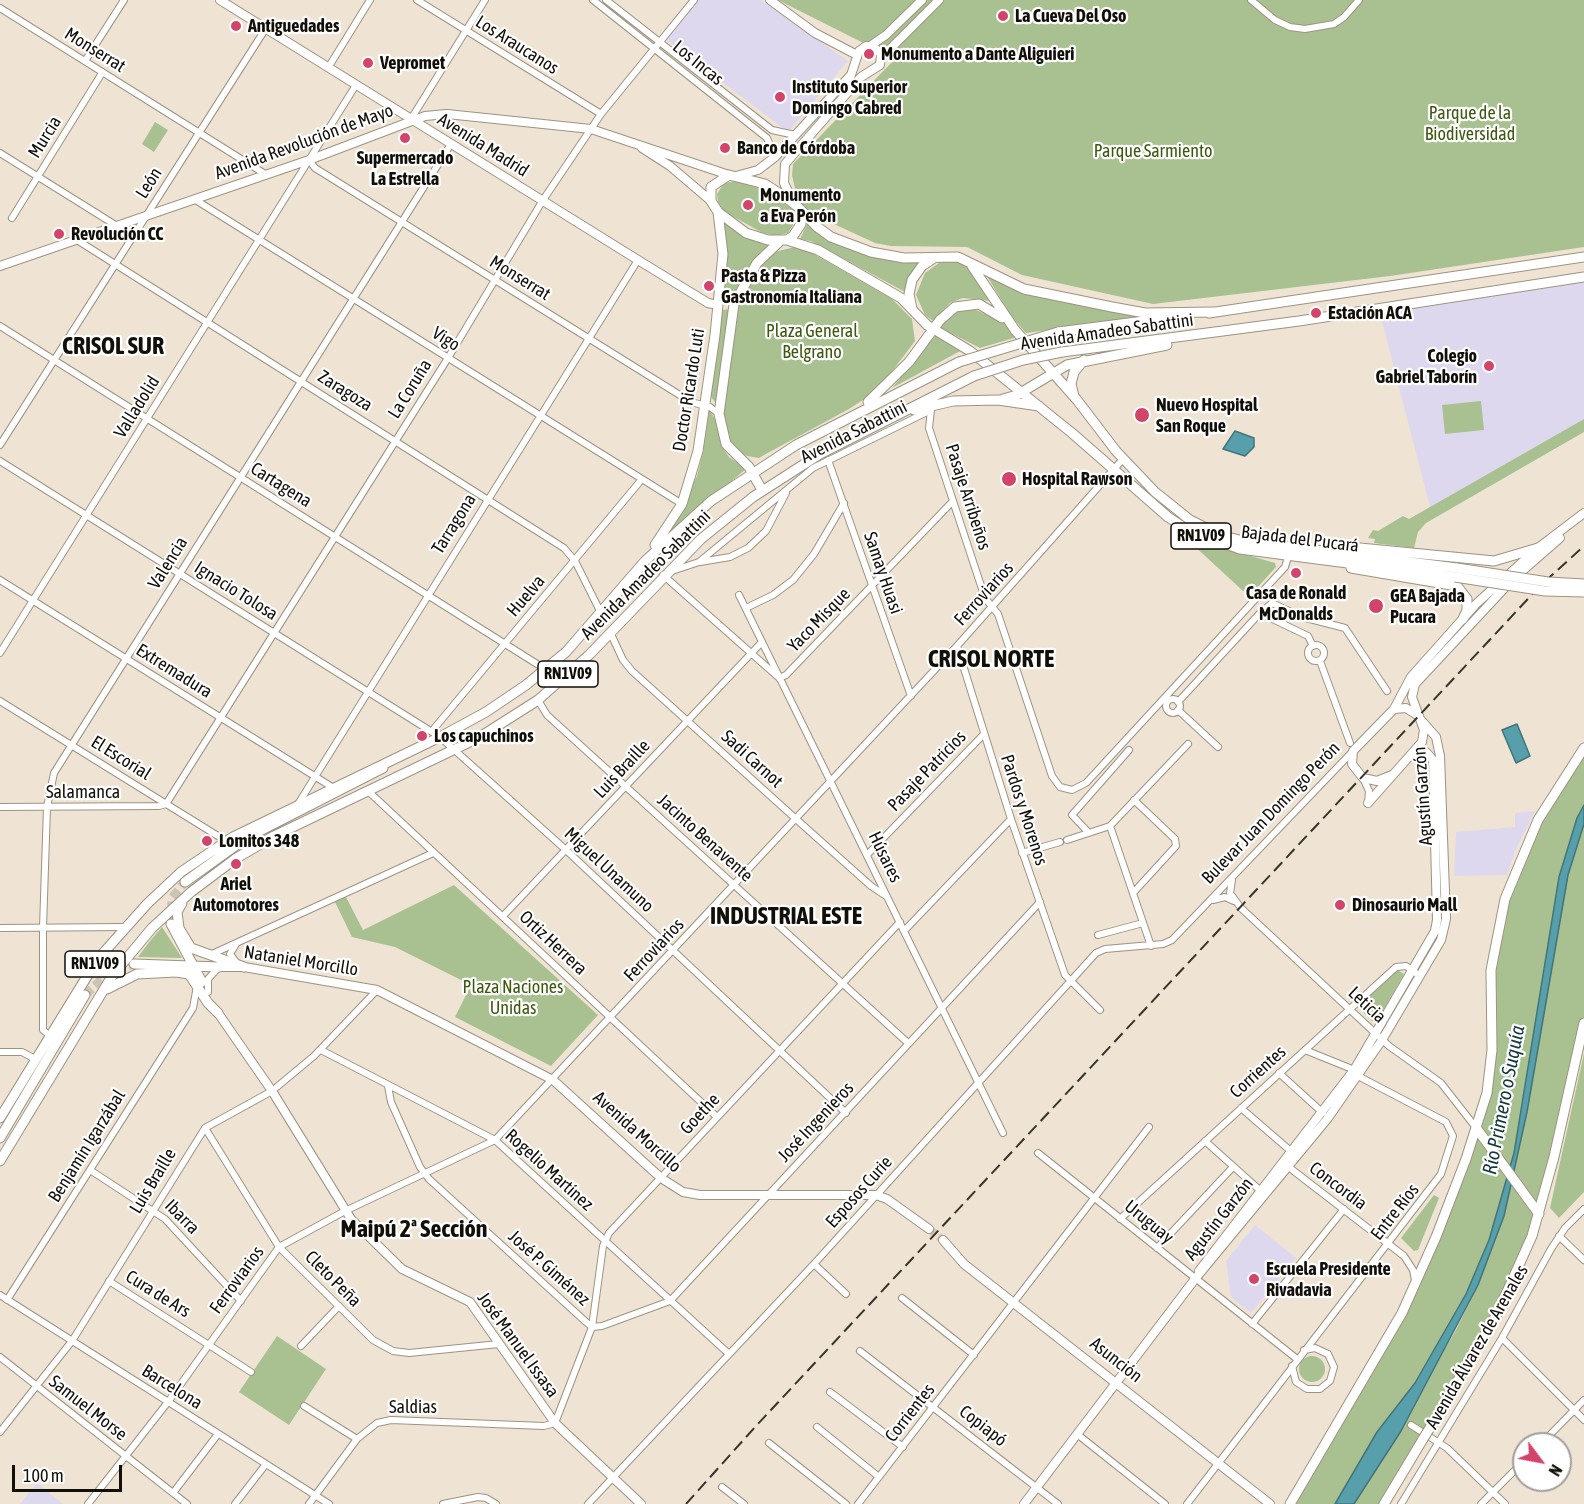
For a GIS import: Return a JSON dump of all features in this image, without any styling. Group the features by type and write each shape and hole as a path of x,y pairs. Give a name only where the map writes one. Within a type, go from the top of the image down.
{"main road":[{"name":"Avenida Madrid","path":"220,0 708,303 734,304"},
{"path":"770,0 815,33 857,58 862,69 871,71"},
{"path":"912,309 885,288 818,250 746,233 718,212 711,201 714,184 732,175 758,170 775,157 851,75 862,48 870,46 886,35 922,0"},
{"path":"798,207 784,183 783,173 790,155 861,77 880,65 882,57 939,0"},
{"path":"870,46 877,48 882,57"},
{"name":"Avenida Revolución de Mayo","path":"2,264 309,160 411,119 447,114 591,129 732,175"},
{"name":"Avenida Revolución de Mayo","path":"629,140 670,166 711,201"},
{"path":"732,175 765,184 798,207 824,232 847,244 894,257 952,256 968,261 1024,289 1057,297 1145,313 1214,312"},
{"name":"Doctor Ricardo Luti","path":"762,490 752,472 726,444 719,414 734,304 757,263 800,228 798,207"},
{"name":"Doctor Ricardo Luti","path":"645,561 682,504 693,473 705,405 723,254 718,212"},
{"path":"912,309 909,294 912,280 922,266 936,257"},
{"name":"Avenida Amadeo Sabattini","path":"0,1118 88,974 124,927 181,872 226,841 486,711 545,669 601,613 645,561 696,514 752,472 847,417 959,362 1058,332 1214,312 1584,257"},
{"name":"Bajada del Pucará","path":"968,261 981,276 1015,330 1075,398 1123,459 1168,503 1201,526 1243,541 1456,572 1545,591 1584,592"},
{"name":"Avenida Amadeo Sabattini","path":"0,1161 101,993 152,928 191,892 255,846 455,749 538,700 575,668 663,576 708,533 762,490 974,375 1023,360 1062,352 1210,334 1584,277"},
{"name":"RN1V09","path":"847,417 886,386 949,311 971,303 993,310 1015,330"},
{"name":"Bajada del Pucará","path":"912,309 933,330 964,347 1022,392 1168,517 1196,534 1229,547 1308,560 1584,584"},
{"path":"998,400 1022,392 1052,373 1085,360 1210,334"},
{"path":"1075,398 1072,378 1074,372 1085,360"},
{"name":"RN1V09","path":"824,457 920,407 946,402 998,400 1039,406"},
{"name":"Bulevar Juan Domingo Perón","path":"1421,718 1412,697 1415,684 1538,548 1584,513"},
{"name":"Bulevar Juan Domingo Perón","path":"1351,747 1394,709 1411,677 1463,619 1513,575 1584,520"},
{"path":"1295,547 1336,546 1441,558 1503,560 1538,548"},
{"path":"1308,560 1457,586 1467,598 1467,610 1463,619"},
{"path":"1503,560 1513,575"},
{"path":"1394,709 1406,708 1421,718"},
{"name":"Agustín Garzón","path":"1410,757 1425,734 1421,718"},
{"name":"Agustín Garzón","path":"1416,973 1441,940 1446,919 1440,756 1436,737 1421,718"},
{"path":"1351,747 1352,764 1363,778 1377,782 1392,775"},
{"path":"185,882 241,842 370,776 413,748"},
{"path":"1290,1504 1359,1388 1415,1286 1478,1131 1490,1078 1491,970 1500,917 1526,844 1550,800 1584,748"},
{"name":"Agustín Garzón","path":"1024,1504 1118,1383 1195,1279 1204,1261 1287,1165 1357,1073 1416,973 1433,937 1437,920 1433,760 1428,753 1423,752 1410,757"},
{"path":"1368,803 1410,757"},
{"path":"191,892 179,906 179,928 191,948 244,967"},
{"path":"171,924 218,1013"},
{"path":"134,964 192,964 219,967"},
{"name":"Nataniel Morcillo","path":"219,967 244,967 377,990"},
{"path":"101,993 137,974 176,972 189,974 208,1003 218,1013"},
{"name":"Avenida Morcillo","path":"377,990 553,1080 661,1178 677,1189 692,1194 876,1196 886,1199 929,1229"},
{"path":"0,1138 85,995"},
{"name":"José Manuel Issasa","path":"218,1013 272,1091 345,1211 402,1269 470,1302 555,1423 641,1504"},
{"path":"1384,1504 1497,1314 1532,1236 1536,1210 1584,1023"},
{"path":"1478,1131 1536,1210"},
{"name":"Asunción","path":"943,1240 964,1264 1270,1504"}],"street":[{"path":"85,61 124,0"},
{"path":"328,68 370,0"},
{"name":"Los Araucanos","path":"417,0 601,114"},
{"path":"411,119 485,0"},
{"name":"Los Incas","path":"593,0 767,138 775,157"},
{"name":"Los Incas","path":"606,0 772,130 795,135"},
{"name":"La Coruña","path":"166,804 448,358 543,200 601,114 694,0"},
{"path":"1251,0 1275,20 1290,27 1305,29 1334,24 1344,17 1359,0"},
{"name":"Monserrat","path":"0,8 265,174"},
{"name":"León","path":"0,445 266,28"},
{"name":"Murcia","path":"12,218 102,73"},
{"name":"Valladolid","path":"0,652 356,85"},
{"name":"Valencia","path":"49,1035 43,1030 43,928 47,807 54,773 451,144"},
{"path":"0,153 117,226"},
{"name":"Monserrat","path":"309,160 315,168 696,405 705,405 719,414"},
{"name":"Vigo","path":"194,199 682,504"},
{"name":"Zaragoza","path":"77,240 564,548 575,561 601,613"},
{"name":"Tarragona","path":"298,805 638,260"},
{"name":"Cartagena","path":"0,326 545,669"},
{"name":"Avenida Sabattini","path":"663,576 699,562 770,505 824,457 835,456 946,402"},
{"name":"Pasaje Arribeños","path":"931,410 929,428 986,598 998,614 1052,776 1055,783 1066,789 1080,787 1086,783 1285,567 1288,556"},
{"path":"835,456 847,443"},
{"name":"Samay Huasi","path":"824,457 844,503 911,696"},
{"name":"Ferroviarios","path":"88,1504 168,1402 279,1247 345,1211 495,1140 911,696 1123,459"},
{"name":"Ignacio Tolosa","path":"0,461 436,734 455,749"},
{"name":"Huelva","path":"436,734 506,644 642,479"},
{"path":"699,562 730,557 748,548 766,531 789,488"},
{"path":"762,490 770,505"},
{"name":"Yaco Misque","path":"779,678 786,675 953,501"},
{"path":"746,608 773,596 793,580 814,554 844,503"},
{"path":"663,576 779,678"},
{"name":"Extremadura","path":"0,580 332,787"},
{"name":"Húsares","path":"739,595 1003,1133"},
{"path":"1218,747 1178,710 1178,702 1260,613 1272,603 1302,617 1345,628 1388,691"},
{"path":"1260,613 1308,636 1313,646 1323,649 1324,657 1320,661 1315,662 1309,657 1308,652 1313,646"},
{"name":"Sadi Carnot","path":"610,632 627,666 796,819 872,886 887,896"},
{"name":"Luis Braille","path":"503,916 762,642"},
{"name":"Pardos y Morenos","path":"957,646 1022,853 1065,975 1070,981"},
{"path":"1320,661 1351,747"},
{"name":"Jacinto Benavente","path":"538,700 547,715 908,1043"},
{"path":"1178,702 1171,700 1167,707 1173,713 1178,710"},
{"name":"El Escorial","path":"0,701 226,841"},
{"name":"Pasaje Patricios","path":"867,855 984,734"},
{"path":"1022,853 1110,826 1188,744"},
{"name":"Bulevar Juan Domingo Perón","path":"1172,940 1210,902 1351,747"},
{"name":"Miguel Unamuno","path":"455,749 846,1113"},
{"path":"1088,832 1072,815 1129,750"},
{"path":"1363,778 1369,791 1368,803"},
{"name":"Ortiz Herrera","path":"368,791 717,1117"},
{"path":"1133,893 1176,846 1175,838 1134,801"},
{"name":"Salamanca","path":"0,807 159,807 166,804"},
{"path":"904,931 1011,819"},
{"path":"1110,826 1151,946"},
{"path":"209,956 433,853"},
{"path":"1233,877 1229,889 1235,902"},
{"path":"1210,902 1225,897 1235,902"},
{"name":"José Ingenieros","path":"592,1327 670,1301 1040,902"},
{"name":"Leticia","path":"1235,902 1379,1037 1441,1083 1478,1131"},
{"name":"Goethe","path":"605,1240 900,922"},
{"path":"1098,935 1143,923"},
{"path":"0,928 124,927"},
{"name":"Esposos Curie","path":"588,1504 814,1264 1070,981 1100,951 1151,946 1172,940"},
{"path":"237,944 230,954 233,960 244,967"},
{"name":"Corrientes","path":"1120,1219 1396,966 1402,965 1416,973"},
{"path":"208,992 208,979 219,967"},
{"path":"1070,981 1100,1010"},
{"name":"Benjamín Igarzábal","path":"7,1300 193,1008 197,985"},
{"name":"Luis Braille","path":"0,1432 72,1341 205,1128 272,1091 321,1050 377,990"},
{"path":"193,1008 208,1003"},
{"name":"Rogelio Martínez","path":"321,1050 495,1140 729,1354"},
{"name":"Entre Ríos","path":"1187,1504 1294,1362 1442,1174 1454,1136 1446,1122 1357,1073 1305,1050"},
{"path":"0,1052 22,1052 35,1059"},
{"path":"1280,1073 1325,1115"},
{"name":"José P. Giménez","path":"388,1086 391,1102 424,1173 592,1327"},
{"name":"Concordia","path":"1241,1108 1295,1154"},
{"name":"Corrientes","path":"858,1504 1096,1199 1149,1127"},
{"name":"Cleto Peña","path":"205,1128 279,1247 373,1340 393,1351 409,1353 499,1344"},
{"path":"1205,1141 1264,1193"},
{"name":"Uruguay","path":"1038,1153 1252,1324 1294,1362 1296,1382 1307,1389 1320,1389 1330,1381 1334,1367 1328,1354 1315,1348 1304,1350"},
{"name":"Concordia","path":"1287,1165 1389,1243 1409,1262 1415,1276 1415,1286"},
{"path":"1157,1248 1233,1167"},
{"name":"Ibarra","path":"90,1170 154,1209 241,1300"},
{"path":"1252,1324 1344,1209"},
{"name":"Avenida Álvarez de Arenales","path":"1401,1504 1502,1338 1559,1236 1584,1209"},
{"path":"1559,1236 1584,1260"},
{"path":"555,1423 592,1327 605,1240"},
{"path":"814,1264 846,1294"},
{"name":"Cura de Ars","path":"109,1281 251,1372"},
{"name":"Barcelona","path":"0,1295 329,1504"},
{"path":"902,1298 974,1355"},
{"path":"301,1346 339,1306"},
{"path":"1502,1338 1584,1420"},
{"name":"Copiapó","path":"860,1351 1058,1504"},
{"name":"Samuel Morse","path":"0,1357 187,1504"},
{"path":"830,1392 903,1447"},
{"path":"1553,1432 1584,1400"},
{"path":"304,1406 357,1439"},
{"name":"Saldias","path":"309,1504 357,1439 370,1427 391,1420 544,1426 555,1423"},
{"path":"1411,1425 1440,1442 1505,1504"},
{"path":"817,1427 879,1477"},
{"path":"173,1493 218,1434"},
{"path":"1077,1434 1165,1504"},
{"path":"769,1443 846,1504"},
{"path":"235,1504 266,1464"},
{"path":"1481,1504 1512,1473"},
{"path":"722,1487 744,1504"},
{"path":"443,1504 478,1497 486,1498 496,1504"}],"shaded area":[{"name":"Instituto Superior Domingo Cabred","path":"696,0 761,0 848,61 788,132 664,38"},
{"name":"Colegio Gabriel Taborín","path":"1584,281 1584,419 1430,507 1380,314"},
{"path":"1535,811 1516,849 1507,875 1454,876 1456,832 1515,827 1515,813"},
{"name":"Escuela Presidente Rivadavia","path":"1255,1225 1296,1258 1251,1313 1231,1297 1226,1261"},
{"path":"37,1483 63,1504 20,1504"}],"green space":[{"name":"Parque Sarmiento","path":"778,0 1584,0 1584,247 1390,276 1153,304 1022,275 967,247 891,246 875,243 808,212 796,193 792,175 793,164 895,59"},
{"path":"155,122 168,130 154,152 142,144"},
{"path":"737,181 764,190 794,210 796,220 788,233 775,236 761,232 725,212 718,202 717,194 724,183"},
{"path":"721,220 746,238 772,243 759,255 733,295 722,294"},
{"path":"808,222 825,237 849,249 872,256 921,261 909,278 905,292 811,241 800,239"},
{"name":"Plaza General Belgrano","path":"795,247 805,249 892,299 912,319 915,341 878,390 849,409 759,458 747,456 737,451 729,440 723,413 739,305 764,261 774,252"},
{"path":"946,258 961,261 971,269 990,301 963,298 950,303 933,321 925,315 916,295 925,273"},
{"path":"985,273 1012,287 1154,316 1026,333 1012,317"},
{"path":"731,309 718,406 711,397 722,310"},
{"path":"974,309 1003,322 1017,337 980,348 939,327 958,310"},
{"path":"936,335 962,350 892,388"},
{"path":"1481,401 1484,430 1445,434 1442,405"},
{"path":"709,410 715,419 722,447 729,457 746,469 668,534 697,476"},
{"path":"1584,419 1584,432 1426,523 1418,532 1414,548 1374,543 1375,539 1368,538 1373,530 1378,531 1403,516 1409,519"},
{"path":"1192,539 1275,563 1276,567 1255,590 1243,591 1190,542"},
{"path":"1584,748 1584,805 1577,818 1559,877 1514,1153 1489,1240 1466,1294 1415,1383 1377,1432 1335,1504 1290,1504 1402,1313 1487,1093 1493,949 1526,844"},
{"path":"1584,824 1584,1023 1539,1214 1497,1314 1384,1504 1354,1504 1401,1431 1422,1387 1456,1330 1478,1285 1504,1216 1568,875"},
{"name":"Plaza Naciones Unidas","path":"454,885 598,1015 551,1066 455,1017 471,985 395,947 352,937 335,902 346,897 363,930"},
{"path":"162,927 182,958 138,957 150,941"},
{"path":"1398,970 1404,974 1377,1021 1373,1022 1360,1009 1360,1005"},
{"path":"1584,1053 1584,1192 1559,1218 1550,1208"},
{"path":"1434,1195 1439,1198 1418,1250 1414,1251 1401,1238"},
{"path":"277,1336 326,1369 289,1425 239,1392"},
{"path":"1312,1356 1321,1360 1325,1369 1321,1378 1312,1382 1303,1378 1299,1369 1303,1360"}],"water":[{"path":"1235,431 1254,438 1254,447 1245,456 1223,449"},
{"path":"1517,724 1530,756 1516,763 1502,730"},
{"path":"1584,805 1584,824 1568,875 1527,1112 1504,1216 1478,1285 1401,1431 1354,1504 1335,1504 1377,1432 1415,1383 1466,1294 1489,1240 1514,1153 1559,877 1577,818"}],"tunnel":[{"path":"171,924 172,898 185,882"},
{"path":"85,995 112,970 134,964"},
{"path":"929,1229 943,1240"}],"railway":[{"path":"686,1504 756,1426 1540,586 1584,546"}],"place":[{"name":"La Cueva Del Oso","path":"1003,16"},
{"name":"Antiguedades","path":"236,26"},
{"name":"Monumento a Dante Aliguieri","path":"869,54"},
{"name":"Vepromet","path":"368,63"},
{"name":"Instituto Superior Domingo Cabred","path":"780,97"},
{"name":"Supermercado La Estrella","path":"405,138"},
{"name":"Banco de Córdoba","path":"725,148"},
{"name":"Monumento a Eva Perón","path":"748,205"},
{"name":"Revolución CC","path":"59,234"},
{"name":"Pasta & Pizza Gastronomía Italiana","path":"709,286"},
{"name":"Estación ACA","path":"1316,313"},
{"name":"Colegio Gabriel Taborín","path":"1489,366"},
{"name":"Nuevo Hospital San Roque","path":"1142,415"},
{"name":"Hospital Rawson","path":"1009,479"},
{"name":"Casa de Ronald McDonalds","path":"1296,573"},
{"name":"GEA Bajada Pucara","path":"1376,606"},
{"name":"Los capuchinos","path":"422,736"},
{"name":"Lomitos 348","path":"207,841"},
{"name":"Ariel Automotores","path":"236,864"},
{"name":"Dinosaurio Mall","path":"1340,905"},
{"name":"Escuela Presidente Rivadavia","path":"1254,1279"}],"district":[{"name":"CRISOL SUR","path":"113,346"},
{"name":"CRISOL NORTE","path":"991,659"},
{"name":"INDUSTRIAL ESTE","path":"786,916"},
{"name":"Maipú 2ª Sección","path":"414,1229"}],"park label":[{"name":"Parque de la Biodiversidad","path":"1470,123"}],"water label":[{"name":"Río Primero o Suquía","path":"1504,1100"}]}
